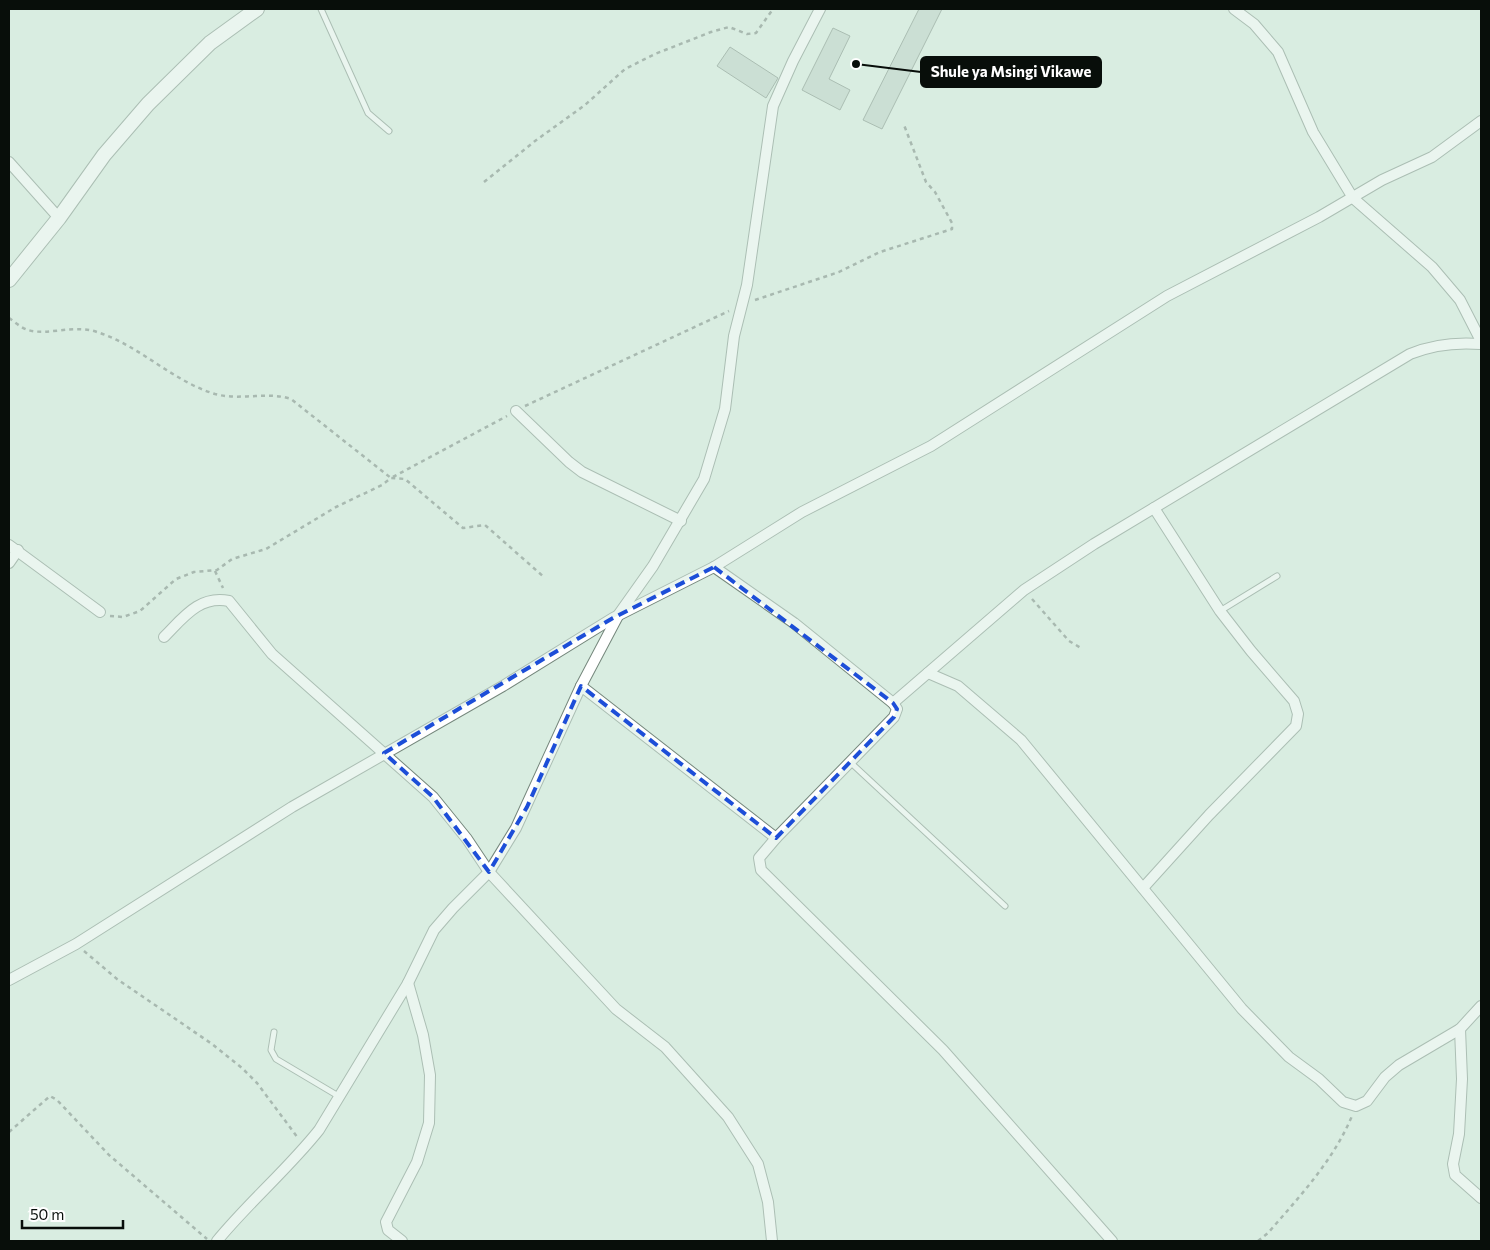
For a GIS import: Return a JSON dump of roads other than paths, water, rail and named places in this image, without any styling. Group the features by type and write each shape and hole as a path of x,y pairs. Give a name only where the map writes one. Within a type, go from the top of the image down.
{"street":[{"path":"9,280 59,218 104,155 148,104 210,43 257,9"},
{"path":"217,1241 248,1204 305,1147 340,1097 408,983 434,930 452,908 489,872 527,807 581,686 619,614 681,521 704,479 725,409 734,336 742,304 773,106 793,61 820,9"},
{"path":"893,702 1024,590 1154,508 1410,354 1426,347 1446,343 1481,342 1460,300 1432,267 1354,198 1313,132 1278,52 1254,24 1234,9"},
{"path":"9,980 76,944 292,807 502,686 619,614 714,567 802,512 931,446 1167,296 1354,198 1382,180 1432,157 1481,121"},
{"path":"9,162 59,218"},
{"path":"516,411 582,472 681,521"},
{"path":"1143,888 1209,815 1296,726 1298,714 1294,701 1220,611 1154,508"},
{"path":"9,563 13,548 100,612"},
{"path":"714,567 794,623 893,702 897,710 894,717 776,838 759,858 761,870 943,1050 1112,1241"},
{"path":"164,637 196,605 210,600 229,601 272,654 295,673 340,717 384,753 432,797 467,839 489,872 616,1009 665,1047 728,1117 758,1164 768,1202 772,1241"},
{"path":"928,673 958,686 1021,740 1211,974 1289,1058 1319,1079 1343,1102 1356,1106 1367,1101 1385,1077 1399,1065 1460,1029 1481,1006"},
{"path":"581,686 776,838"},
{"path":"402,1241 388,1230 386,1222 417,1162 429,1123 428,1067 423,1035 408,983"},
{"path":"1460,1029 1462,1079 1460,1134 1453,1164 1455,1175 1481,1198"}],"lane":[{"path":"321,9 368,114 390,131"},
{"path":"1220,611 1277,576"},
{"path":"850,762 1006,906"},
{"path":"274,1032 271,1050 276,1059 340,1097"}],"place":[{"name":"Shule ya Msingi Vikawe","path":"856,64"}]}
